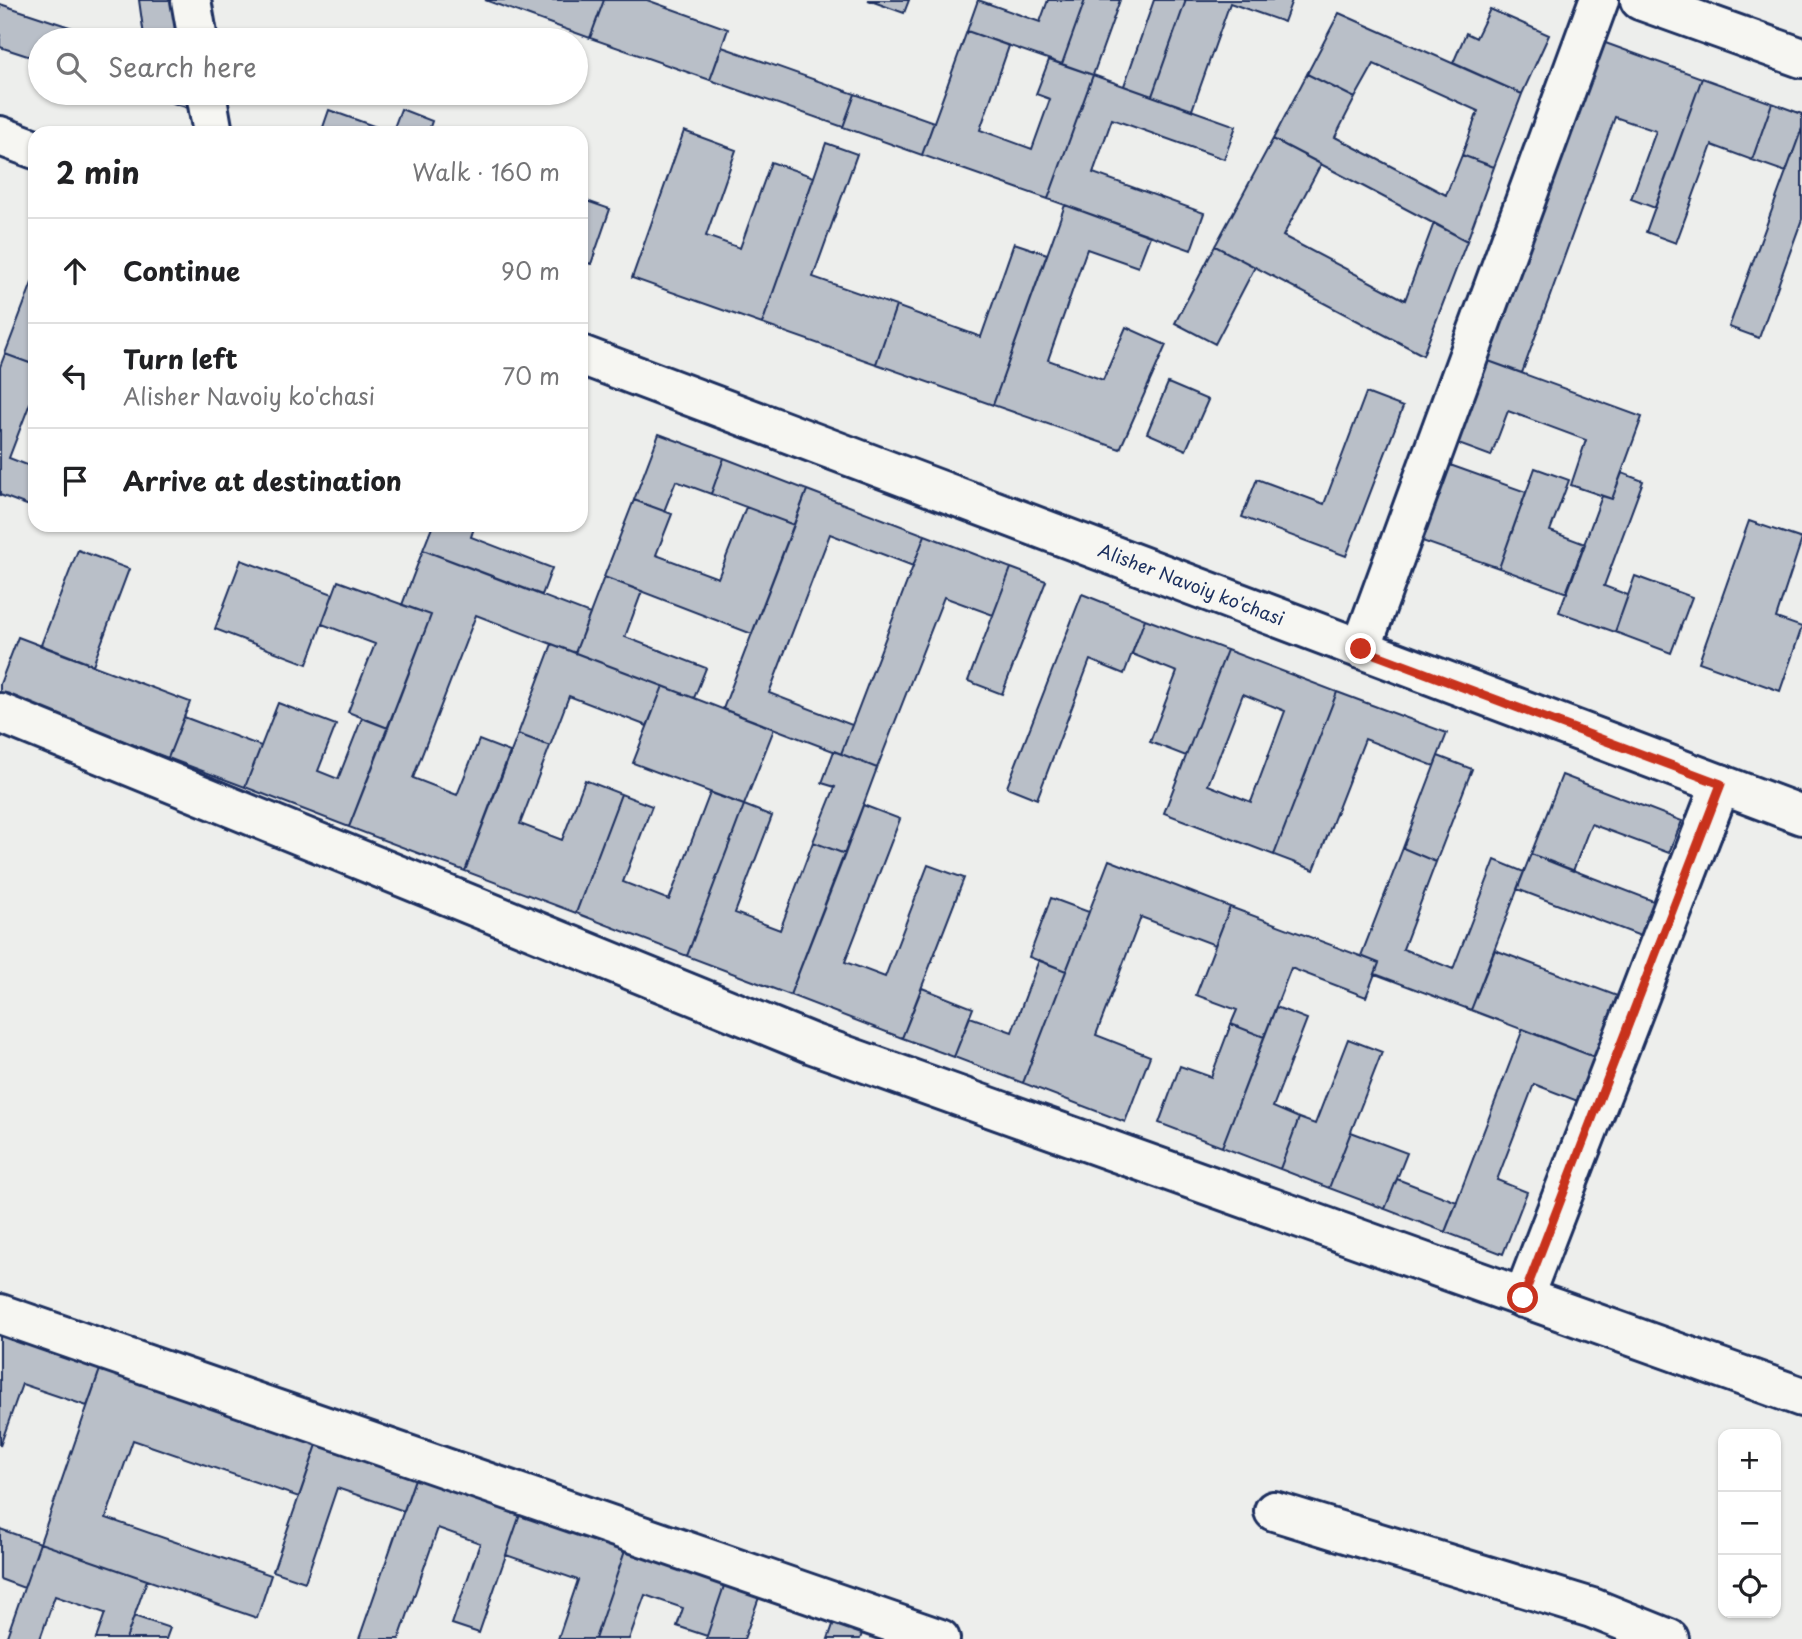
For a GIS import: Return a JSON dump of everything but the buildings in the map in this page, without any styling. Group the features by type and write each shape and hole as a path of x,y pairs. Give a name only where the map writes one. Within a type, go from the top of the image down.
{"street":[{"path":"191,0 196,28"},
{"path":"1361,649 1599,0"},
{"path":"1640,0 1802,58"},
{"path":"208,105 212,126"},
{"path":"0,136 28,146"},
{"name":"Alisher Navoiy ko'chasi","path":"588,358 1802,815"},
{"path":"0,713 813,1044 1802,1397"},
{"path":"1523,1298 1721,784"},
{"path":"0,1314 940,1639"},
{"path":"1274,1511 1592,1608 1669,1639"}],"route":[{"path":"1361,649 1721,784 1523,1298"}]}
